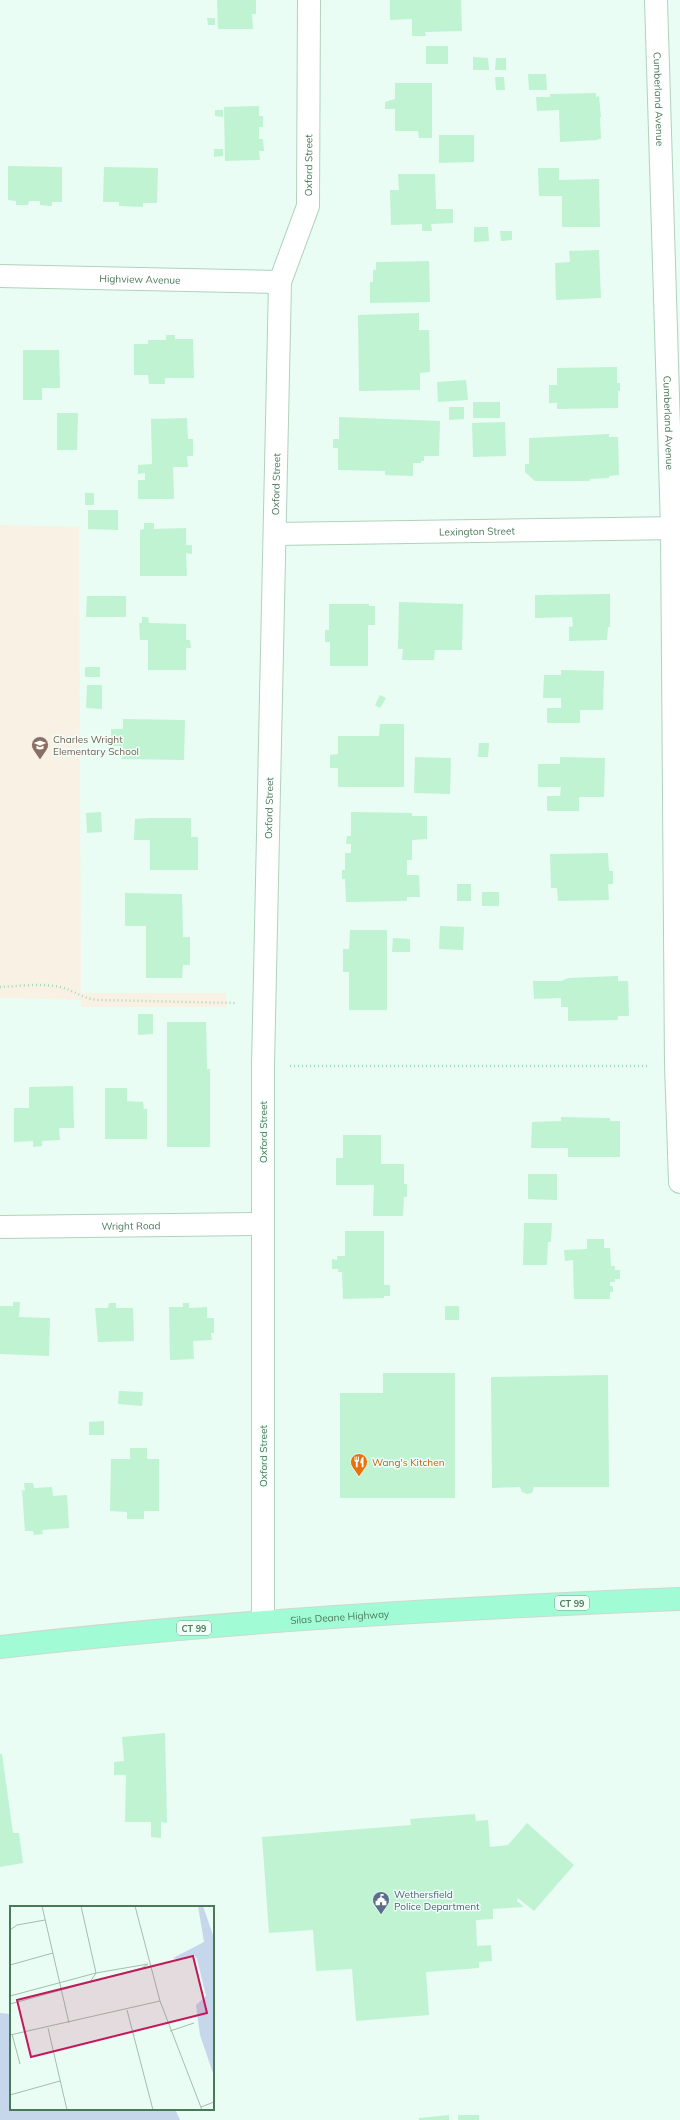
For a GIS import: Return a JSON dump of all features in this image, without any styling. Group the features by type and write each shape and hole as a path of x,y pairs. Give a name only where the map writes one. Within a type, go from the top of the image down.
{"main road":[{"name":"Silas Deane Highway","path":"0,1647 264,1621 421,1611 680,1599"}],"street":[{"name":"Oxford Street","path":"264,1621 262,1224 264,1004 280,282 308,206 309,0"},
{"name":"Cumberland Avenue","path":"656,0 676,528 678,1063 680,1182"},
{"name":"Highview Avenue","path":"0,276 280,282"},
{"name":"Lexington Street","path":"274,534 676,528"},
{"name":"Wright Road","path":"0,1226 262,1224"}],"path":[{"path":"0,987 51,985 63,988 84,998 98,1000 264,1004"},
{"path":"287,1066 652,1066"}],"shaded area":[{"name":"Charles Wright Elementary School","path":"0,525 79,527 81,993 226,993 227,1007 81,1007 81,1000 0,998"},
{"path":"0,2013 10,2014 10,2110 175,2110 180,2120 0,2120"}],"building":[{"path":"217,0 256,0 256,14 252,14 253,29 218,29"},
{"path":"390,0 461,0 462,31 425,32 426,36 412,36 412,19 390,20"},
{"path":"207,18 215,18 215,25 208,25"},
{"path":"426,46 448,46 448,64 426,64"},
{"path":"473,57 488,58 489,70 473,70"},
{"path":"496,58 506,58 506,70 495,70"},
{"path":"528,74 546,74 547,90 529,90"},
{"path":"495,77 504,77 505,90 496,90"},
{"path":"395,83 432,83 432,138 419,138 418,131 395,131 395,109 385,109 385,102 395,99"},
{"path":"596,93 596,97 599,96 601,117 601,139 598,140 560,142 559,110 537,111 536,97 550,97 550,94"},
{"path":"259,106 259,116 263,116 263,127 259,127 259,139 263,139 264,151 259,151 260,160 225,161 224,107"},
{"path":"215,110 223,110 223,117 215,116"},
{"path":"439,135 474,135 474,162 439,163"},
{"path":"214,149 223,149 223,156 214,157"},
{"path":"8,166 62,167 62,202 52,202 52,206 40,205 40,201 29,201 28,205 16,205 16,201 8,200"},
{"path":"104,167 158,168 157,203 143,203 143,207 119,206 119,202 103,202"},
{"path":"538,168 559,168 559,180 599,179 600,227 562,227 562,196 539,196"},
{"path":"398,174 435,174 436,209 453,209 453,223 431,224 432,231 422,231 422,224 391,225 390,190 399,190"},
{"path":"474,227 488,227 489,241 474,242"},
{"path":"500,231 512,231 512,240 501,241"},
{"path":"599,250 601,298 556,300 555,263 570,262 569,251"},
{"path":"429,261 430,302 370,303 370,282 373,282 373,270 376,270 376,262"},
{"path":"419,313 419,330 429,330 430,372 420,373 420,390 359,391 358,315"},
{"path":"166,335 175,335 175,339 193,339 194,378 165,378 165,384 149,384 148,375 134,375 134,344 148,344 148,340 166,340"},
{"path":"23,350 59,350 60,388 42,388 42,400 23,400"},
{"path":"617,367 617,383 620,383 620,391 618,391 618,408 557,409 557,403 549,403 549,385 557,385 557,368"},
{"path":"466,380 468,400 438,402 437,382"},
{"path":"473,402 500,402 500,418 473,418"},
{"path":"449,407 464,407 464,419 449,420"},
{"path":"57,413 78,413 77,450 57,450"},
{"path":"339,417 440,421 439,456 424,456 424,461 421,461 421,463 413,463 413,476 385,475 385,471 338,470 338,448 333,448 333,439 339,439"},
{"path":"187,418 188,439 193,439 193,456 187,456 188,467 173,467 174,499 138,499 138,480 145,480 145,473 138,474 138,465 152,464 151,419"},
{"path":"505,422 506,456 473,457 472,423"},
{"path":"609,434 609,437 618,437 619,475 609,476 609,478 590,479 590,481 535,481 525,472 525,464 529,464 529,438"},
{"path":"85,493 94,493 94,505 85,505"},
{"path":"88,510 118,510 118,530 88,529"},
{"path":"144,523 154,523 154,529 186,528 186,545 192,545 192,554 186,553 187,576 140,576 140,530 144,529"},
{"path":"610,594 610,627 608,627 607,640 569,641 569,627 573,626 572,617 535,618 535,595"},
{"path":"87,596 126,596 126,617 86,617"},
{"path":"399,602 463,604 462,650 435,650 434,660 402,660 403,649 398,649"},
{"path":"329,604 369,604 369,606 375,606 375,625 368,625 368,666 330,666 330,642 325,642 325,630 329,630"},
{"path":"142,617 148,617 149,623 186,624 186,640 190,640 191,648 186,648 186,670 148,670 148,640 140,640 139,623 142,623"},
{"path":"85,667 100,667 100,677 85,677"},
{"path":"561,670 604,671 603,710 580,710 580,723 547,723 547,708 561,708 561,698 543,698 544,675 561,675"},
{"path":"87,685 102,685 102,709 86,708"},
{"path":"380,695 386,698 380,708 375,705"},
{"path":"123,719 185,720 184,760 122,759 123,746 111,746 111,729 123,729"},
{"path":"380,724 404,724 404,787 338,787 338,768 330,768 330,755 338,754 338,736 379,736"},
{"path":"479,743 489,743 488,757 478,757"},
{"path":"415,757 451,758 450,794 414,793"},
{"path":"560,757 605,758 604,797 579,797 579,811 547,811 547,796 560,796 561,787 538,787 538,764 560,764"},
{"path":"101,812 102,832 87,833 86,813"},
{"path":"351,812 412,813 412,816 427,816 427,839 412,840 412,860 407,860 407,875 419,875 420,897 407,897 407,901 346,902 345,879 342,879 342,870 345,870 345,853 351,853 351,844 346,844 347,836 351,836"},
{"path":"191,818 191,837 198,837 198,870 150,870 150,840 134,840 135,819"},
{"path":"608,853 609,871 613,871 613,884 608,884 609,900 558,901 557,888 551,888 550,854"},
{"path":"457,884 471,884 471,901 457,901"},
{"path":"482,892 499,892 499,906 482,906"},
{"path":"125,893 182,894 183,937 190,937 190,965 183,965 182,978 146,978 146,926 125,926"},
{"path":"440,926 464,927 463,950 439,949"},
{"path":"350,930 387,930 387,1010 349,1010 349,972 343,972 343,949 349,949"},
{"path":"393,938 410,939 410,952 392,952"},
{"path":"618,976 618,981 628,981 629,1016 618,1016 618,1020 568,1021 568,1007 561,1007 561,998 534,999 533,981 561,981 568,978"},
{"path":"138,1014 153,1014 153,1034 138,1035"},
{"path":"167,1022 206,1022 207,1069 210,1069 210,1147 167,1147"},
{"path":"73,1086 74,1128 59,1128 60,1140 42,1141 42,1146 33,1147 33,1141 14,1142 14,1108 29,1108 29,1087"},
{"path":"105,1088 127,1088 127,1101 143,1102 144,1109 147,1109 147,1139 105,1139"},
{"path":"561,1117 610,1118 610,1121 620,1121 620,1157 568,1157 568,1148 531,1148 532,1122 561,1121"},
{"path":"343,1135 381,1135 381,1164 404,1164 404,1184 407,1184 407,1197 404,1197 403,1216 373,1216 374,1185 336,1185 336,1158 343,1158"},
{"path":"528,1174 557,1174 557,1200 528,1199"},
{"path":"524,1223 552,1223 551,1242 548,1242 547,1265 523,1265"},
{"path":"345,1231 384,1231 384,1285 390,1285 390,1296 384,1296 384,1298 343,1299 342,1272 338,1272 338,1269 332,1269 332,1259 337,1260 337,1256 345,1256"},
{"path":"587,1239 604,1239 604,1248 610,1248 611,1266 615,1266 615,1270 620,1270 620,1279 615,1279 615,1282 610,1282 610,1286 613,1286 613,1292 610,1292 610,1299 574,1299 573,1260 565,1261 564,1250 587,1249"},
{"path":"13,1302 20,1302 19,1317 50,1318 49,1356 0,1354 0,1306 13,1306"},
{"path":"109,1303 116,1303 116,1308 133,1308 134,1341 98,1342 95,1308 108,1308"},
{"path":"183,1303 189,1303 189,1308 207,1307 207,1318 214,1318 214,1333 211,1333 212,1340 193,1341 194,1359 170,1360 169,1307 183,1307"},
{"path":"445,1306 459,1306 459,1320 445,1320"},
{"path":"383,1373 455,1373 455,1498 340,1498 340,1393 383,1393"},
{"path":"608,1375 609,1487 534,1487 532,1493 527,1494 522,1492 520,1487 492,1488 491,1377"},
{"path":"119,1391 143,1392 142,1406 118,1404"},
{"path":"104,1421 104,1435 89,1435 89,1422"},
{"path":"130,1448 147,1448 147,1459 159,1459 159,1511 144,1511 144,1519 127,1519 127,1512 110,1511 111,1459 130,1459"},
{"path":"24,1483 33,1483 34,1488 52,1487 53,1496 67,1495 69,1528 42,1530 43,1534 34,1535 33,1531 25,1531 22,1490 25,1491"},
{"path":"165,1733 167,1823 161,1822 161,1838 151,1837 151,1822 125,1822 126,1775 114,1775 114,1762 124,1761 122,1737"},
{"path":"0,1754 2,1754 13,1833 19,1833 23,1863 0,1867"},
{"name":"Wethersfield Police Department","path":"475,1814 476,1821 488,1820 490,1847 508,1845 527,1823 574,1865 534,1911 518,1898 517,1901 524,1907 493,1909 493,1919 476,1920 477,1946 491,1945 492,1961 479,1962 479,1968 426,1972 429,2015 356,2021 352,1969 316,1971 313,1930 269,1933 262,1837 411,1825 410,1819"},
{"path":"449,2115 449,2120 419,2120 419,2118"},
{"path":"458,2115 479,2115 479,2120 458,2120"}],"place":[{"name":"Charles Wright Elementary School","path":"40,760"},
{"name":"Wang's Kitchen","path":"359,1477"},
{"name":"Wethersfield Police Department","path":"381,1915"}]}
